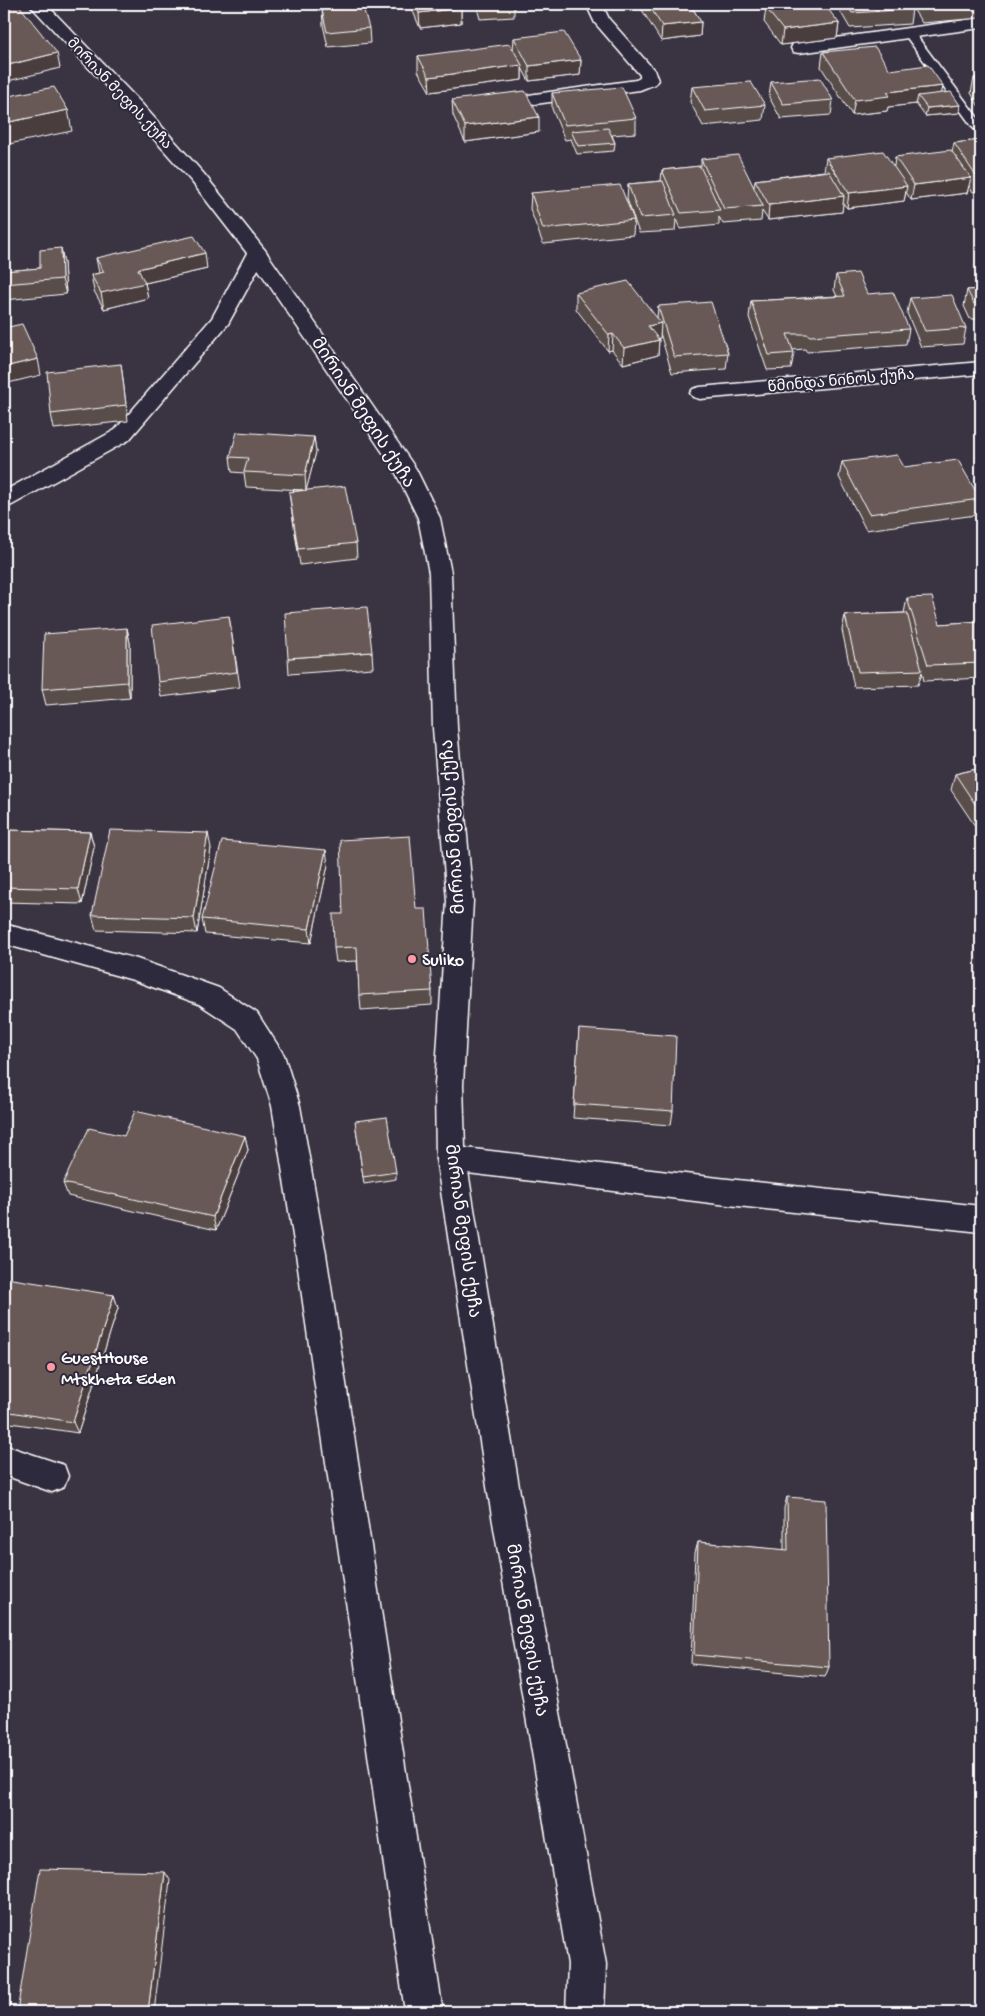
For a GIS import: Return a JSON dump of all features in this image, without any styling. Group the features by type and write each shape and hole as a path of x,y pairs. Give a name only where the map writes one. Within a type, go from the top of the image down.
{"street":[{"name":"მირიან მეფის ქუჩა","path":"37,4 136,108 198,178 258,253 405,469 430,518 440,573 445,728 460,902 449,1085 451,1159 504,1493 587,1964 585,2012"},
{"path":"535,99 640,84 649,80 648,74 601,20 594,4"},
{"path":"799,48 909,32 979,26"},
{"path":"4,500 122,435 221,320 258,253"},
{"name":"წმინდა ნინოს ქუჩა","path":"700,393 981,368"},
{"path":"4,934 137,970 209,996 247,1021 270,1055 286,1106 311,1254 424,2012"},
{"path":"451,1159 719,1191 981,1219"},
{"path":"4,1460 52,1476"}],"lane":[{"path":"909,32 978,126"}],"building":[{"path":"4,4 18,4 57,53 4,66"},
{"path":"415,4 458,4 461,8 419,13"},
{"path":"648,4 690,4 701,22 662,26"},
{"path":"795,4 824,4 839,23 783,30 766,8"},
{"path":"846,4 909,4 912,9 852,13"},
{"path":"922,4 980,4 925,8"},
{"path":"363,7 369,28 327,32 322,10"},
{"path":"564,32 581,60 529,66 514,38"},
{"path":"510,44 522,65 429,77 418,56"},
{"path":"875,47 890,70 928,65 943,86 887,92 890,96 855,100 823,52"},
{"path":"981,77 981,90 974,78"},
{"path":"820,78 833,100 783,104 771,82"},
{"path":"751,82 765,105 705,111 692,87"},
{"path":"54,87 68,110 4,123 4,97"},
{"path":"622,87 636,118 565,125 552,93"},
{"path":"525,91 539,117 465,126 452,100"},
{"path":"951,92 960,105 927,108 918,96"},
{"path":"608,128 615,143 578,146 571,131"},
{"path":"981,140 981,176 976,176 954,143"},
{"path":"951,150 971,178 914,185 895,157"},
{"path":"883,151 907,186 849,193 826,158"},
{"path":"738,155 763,206 724,209 701,159"},
{"path":"700,166 720,210 681,213 662,170"},
{"path":"829,171 844,196 769,205 755,180"},
{"path":"663,181 676,215 640,218 628,184"},
{"path":"620,185 634,220 543,229 531,193"},
{"path":"194,236 205,253 138,269 145,283 101,293 91,275 104,272 96,258"},
{"path":"61,248 62,279 4,284 4,271 40,268 40,250"},
{"path":"858,273 867,294 893,292 909,329 810,336 807,334 787,334 794,353 769,355 751,301 845,296 836,275"},
{"path":"628,281 661,323 648,326 659,340 624,348 613,334 609,335 576,293"},
{"path":"981,289 981,303 974,304 967,290"},
{"path":"952,295 966,328 925,331 910,298"},
{"path":"711,302 728,353 674,357 658,306"},
{"path":"22,324 38,359 4,367 4,328"},
{"path":"121,364 126,405 51,414 47,372"},
{"path":"237,432 314,437 305,475 244,472 248,458 230,457"},
{"path":"897,455 904,467 958,460 980,499 869,514 842,462"},
{"path":"345,486 356,543 298,549 289,492"},
{"path":"932,597 940,624 981,621 981,663 928,665 907,598"},
{"path":"367,607 372,652 288,658 285,613"},
{"path":"907,613 922,670 858,672 845,615"},
{"path":"229,616 237,672 158,682 152,625"},
{"path":"127,628 127,682 42,689 44,634"},
{"path":"981,768 981,813 955,774"},
{"path":"4,830 90,832 78,889 4,887"},
{"path":"110,830 208,833 194,918 92,915"},
{"path":"410,836 416,909 426,909 432,991 359,995 357,947 334,948 333,914 343,914 340,840"},
{"path":"222,841 326,850 309,929 202,919"},
{"path":"579,1029 676,1036 673,1111 574,1104"},
{"path":"135,1111 245,1136 213,1217 63,1183 89,1128 124,1136"},
{"path":"387,1117 396,1172 363,1177 355,1121"},
{"name":"GuestHouse Mtskheta Eden","path":"6,1278 114,1295 73,1422 4,1411 4,1283"},
{"path":"787,1497 826,1500 829,1667 694,1655 698,1542 788,1550"},
{"path":"40,1869 165,1872 148,2012 17,2012"}],"place":[{"name":"Suliko","path":"412,959"},
{"name":"GuestHouse Mtskheta Eden","path":"51,1367"}]}
